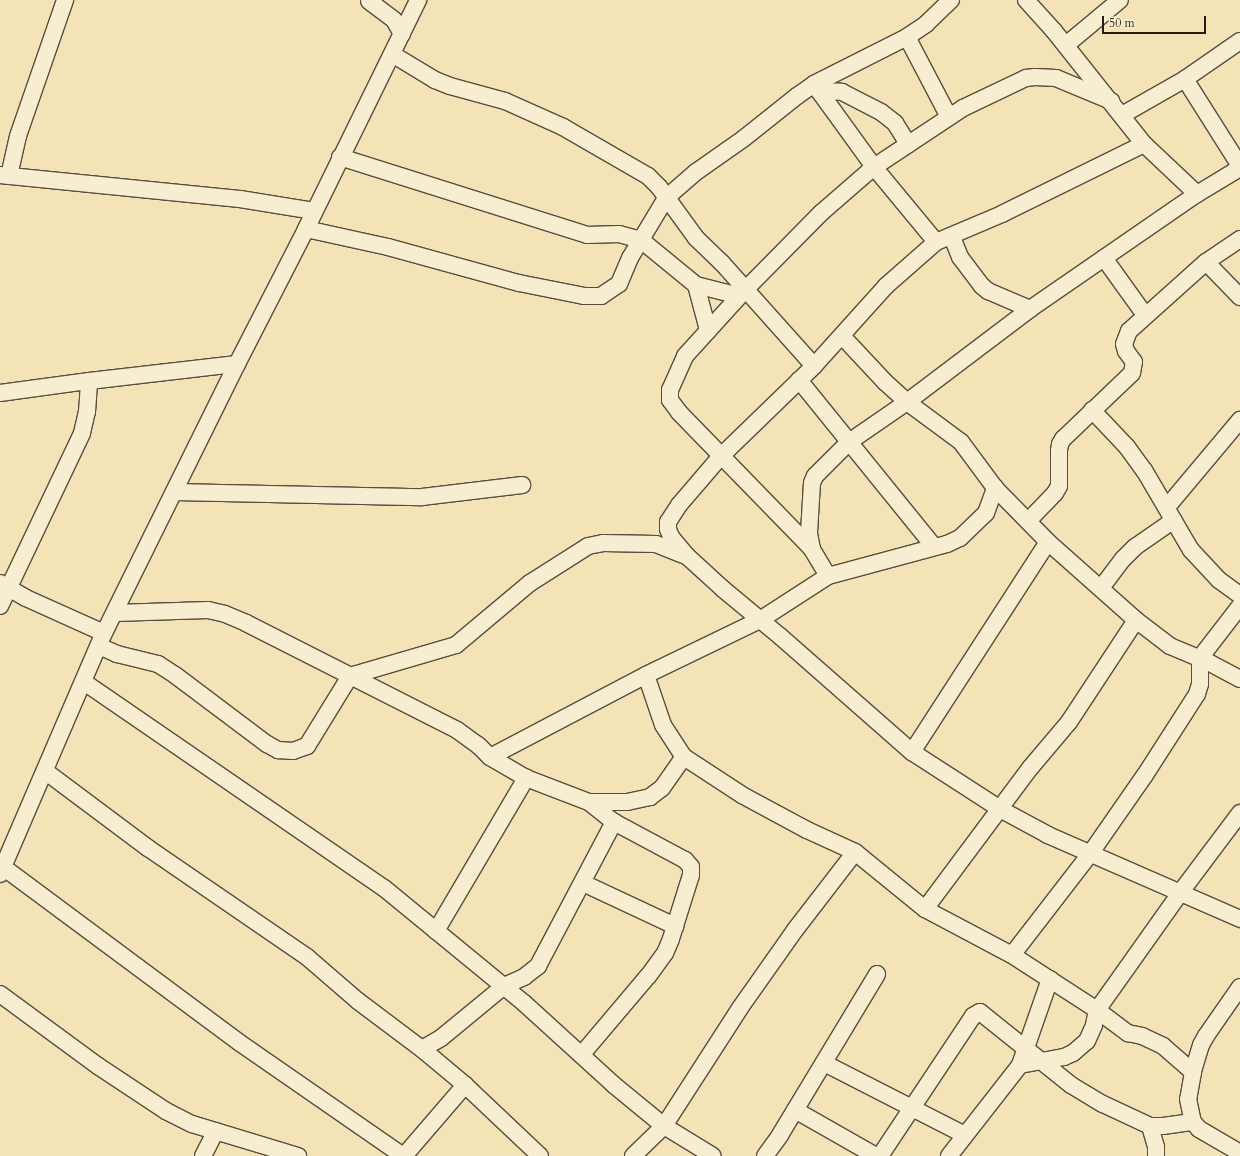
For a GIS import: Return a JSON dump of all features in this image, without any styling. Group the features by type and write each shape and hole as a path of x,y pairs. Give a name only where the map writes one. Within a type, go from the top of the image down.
{"street":[{"path":"65,0 4,176 240,199 314,211"},
{"path":"370,0 394,20 402,34"},
{"path":"418,0 306,229 237,364 101,640 45,771 5,847 2,870 240,1043 404,1156 466,1085"},
{"path":"306,229 388,247 519,283 594,297 608,293 619,284 630,258 666,198 696,172 743,139 797,96 817,87 907,37 926,24 951,0"},
{"path":"1026,0 1066,45 1141,140 1197,194"},
{"path":"1066,45 1120,0"},
{"path":"907,37 949,117"},
{"path":"1122,115 1185,79 1240,41"},
{"path":"392,54 435,80 450,86 505,101 563,127 648,176 659,187 692,233 722,263 742,293 770,314 814,366"},
{"path":"1056,78 1077,59"},
{"path":"828,576 812,549 721,456 670,400 670,390 681,362 742,293 800,233 874,167 963,108 1026,78 1035,76 1056,78 1111,101"},
{"path":"812,549 809,534 812,483 815,476 850,442 907,402 1030,309 1197,194 1240,167 1185,79"},
{"path":"817,87 842,92 881,112 895,122 908,144"},
{"path":"817,87 874,167 936,242"},
{"path":"1141,140 1144,102"},
{"path":"1141,140 1082,176 952,237 936,242 886,286 814,366 721,456 678,505 668,522 669,533 688,557 723,589 912,752 1000,809 1048,835 1240,920"},
{"path":"340,157 587,235 619,234 641,240 696,285 742,293"},
{"path":"952,237 960,257 982,286 988,291 1030,309"},
{"path":"1028,521 1055,493 1059,486 1060,444 1092,410 1132,373 1134,362 1124,347 1124,340 1129,331 1145,315 1206,262 1240,239"},
{"path":"1104,258 1145,315"},
{"path":"1206,262 1240,297"},
{"path":"696,285 708,330"},
{"path":"842,336 885,382 907,402 961,442 995,488 1048,542 1136,620 1170,646 1200,658 1240,679"},
{"path":"0,393 237,364"},
{"path":"799,380 934,547"},
{"path":"0,606 4,586 82,434 87,412 89,381"},
{"path":"1012,955 1090,854 1144,775 1196,694 1200,684 1200,658 1239,596 1219,580 1191,550 1127,447 1092,410"},
{"path":"1101,588 1122,559 1170,514 1240,420"},
{"path":"174,492 422,497 522,485"},
{"path":"490,757 646,675 760,620 828,576 947,544 960,538 986,513 995,488"},
{"path":"986,513 1013,506"},
{"path":"912,752 1048,542"},
{"path":"4,586 101,640 117,654 158,664 267,744 285,751 302,749 307,746 350,676 456,645 530,583 588,546 603,543 656,544 688,557"},
{"path":"115,613 195,610 225,614 246,623 457,730 478,745 490,757 526,778 588,802 614,822 685,860 691,867 691,875 671,939 661,959 582,1054"},
{"path":"925,909 1000,809 1069,722 1136,620"},
{"path":"646,675 663,725 684,757 742,795 807,830 855,852 925,909 1012,955 1097,1010 1128,1033 1142,1036 1163,1046 1194,1072"},
{"path":"84,682 384,888 504,986 582,1054 614,1085 664,1126 713,1156"},
{"path":"588,802 628,802 650,796 662,788 684,757"},
{"path":"45,771 148,848 306,957 466,1085 540,1156"},
{"path":"436,931 526,778"},
{"path":"1020,1065 1040,1060 1064,1057 1073,1053 1087,1041 1094,1025 1097,1010 1180,893 1240,813"},
{"path":"422,1049 441,1038 504,986 524,977 538,966 614,822"},
{"path":"633,1156 664,1126 740,1008 795,930 855,852"},
{"path":"583,883 675,926"},
{"path":"765,1156 795,1110 878,974"},
{"path":"949,1156 1020,1065 1050,979"},
{"path":"1240,986 1206,1036 1194,1072 1188,1099 1193,1122 1204,1132 1240,1153"},
{"path":"0,994 98,1066 166,1111 192,1124 298,1156"},
{"path":"880,1156 976,1013 980,1012 1071,1085 1102,1104 1157,1126 1193,1122"},
{"path":"824,1062 911,1108 965,1134"},
{"path":"795,1110 876,1156"},
{"path":"1156,1151 1157,1126"},
{"path":"203,1156 216,1131"}]}
